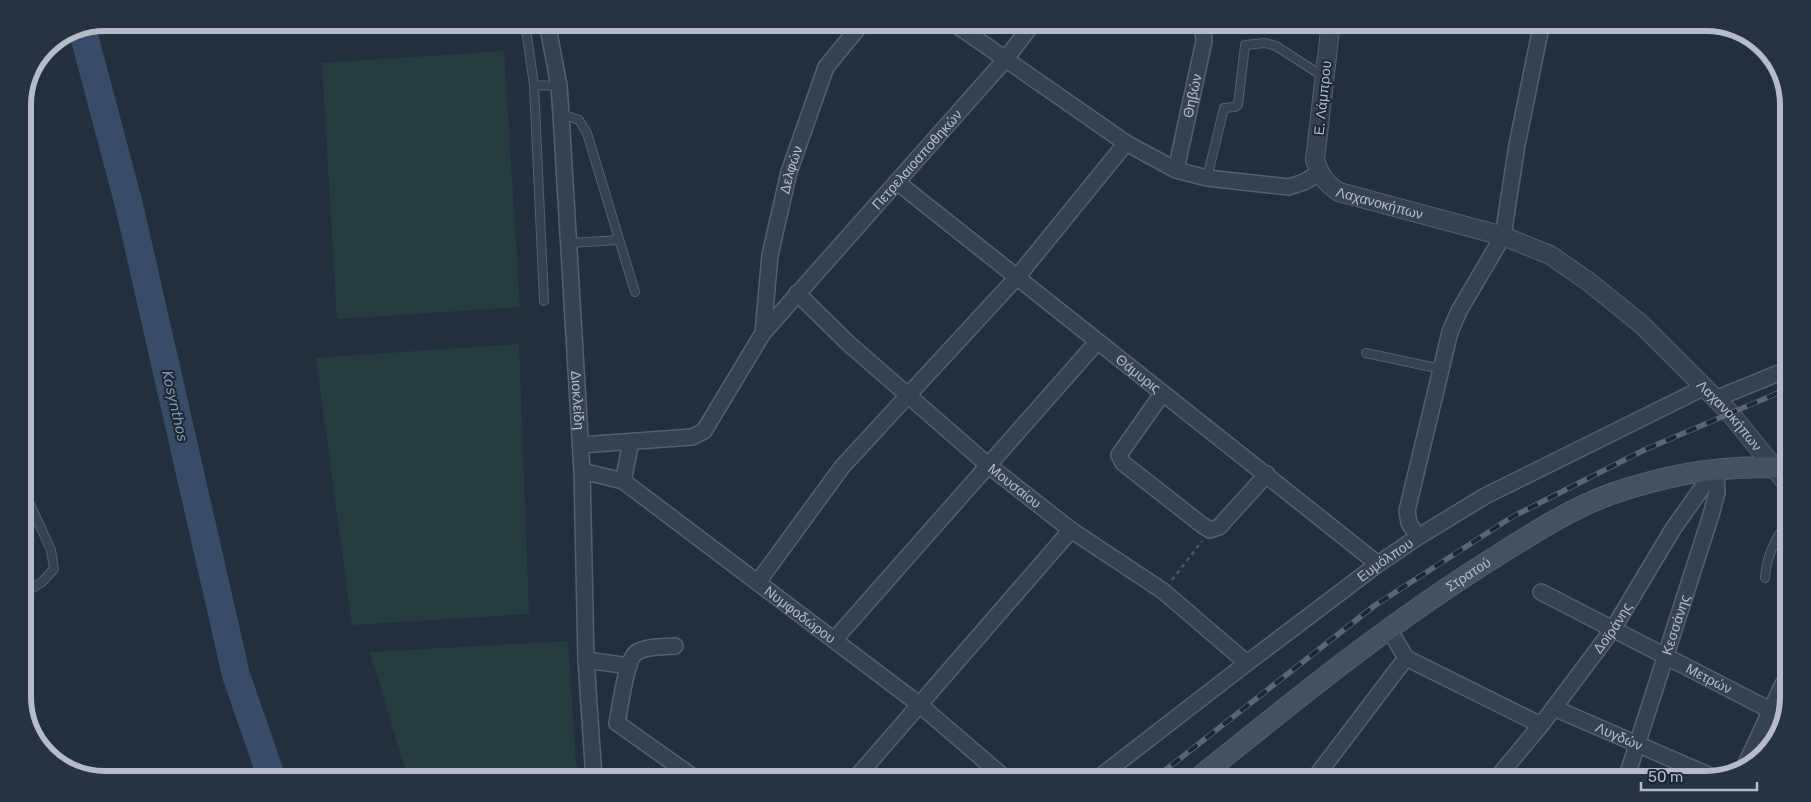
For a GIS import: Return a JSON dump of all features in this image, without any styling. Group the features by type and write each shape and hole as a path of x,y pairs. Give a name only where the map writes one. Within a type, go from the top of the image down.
{"main road":[{"name":"Στρατού","path":"1208,771 1287,706 1389,629 1470,572 1579,508 1613,493 1671,477 1716,468 1780,469"}],"street":[{"name":"Διοκλείδη","path":"549,31 560,86 581,445 586,660 593,771"},
{"name":"Δελφών","path":"763,333 770,254 789,172 826,67 856,31"},
{"path":"964,31 1004,61 1126,143 1176,170 1207,178 1289,187 1304,182 1319,173"},
{"name":"Πετρελαιοαποθηκών","path":"581,445 692,437 704,431 763,333 1004,61 1027,31"},
{"name":"Θηβών","path":"1176,170 1204,41 1203,31"},
{"name":"Ε. Λάμπρου","path":"1319,173 1316,160 1330,31"},
{"path":"1418,537 1409,523 1407,511 1450,332 1459,311 1503,236 1517,145 1540,31"},
{"path":"758,582 842,468 1018,276 1126,143"},
{"name":"Λαχανοκήπων","path":"1319,173 1327,184 1339,192 1503,236 1550,254 1589,282 1641,324 1780,467"},
{"name":"Θάμυρις","path":"897,182 1018,276 1097,342 1267,474 1378,564"},
{"name":"Μουσαίου","path":"797,294 849,344 988,464 1071,530 1163,591 1246,663"},
{"path":"835,639 1097,342"},
{"name":"Ευμόλπου","path":"1108,771 1246,663 1378,564 1485,496 1709,393 1780,372"},
{"path":"1162,394 1119,455 1123,463 1210,530 1219,528 1267,474"},
{"path":"623,481 631,442"},
{"name":"Δοϊράνης","path":"1503,771 1541,725 1613,629 1673,529 1716,468"},
{"name":"Κεσσάνης","path":"1629,771 1711,515 1717,492 1716,468"},
{"name":"Νυμφοδώρου","path":"582,471 623,481 835,639 920,705 996,771"},
{"path":"863,771 1071,530"},
{"name":"Μετρών","path":"1541,592 1770,710"},
{"path":"1389,629 1406,658 1541,725"},
{"path":"675,646 636,652 629,666 617,722 619,726 683,771"},
{"path":"1321,771 1406,658"},
{"path":"586,660 629,666"},
{"path":"1749,756 1780,688"},
{"name":"Λυγδών","path":"1554,708 1697,771"}],"lane":[{"path":"526,31 534,85 544,301"},
{"path":"1207,178 1224,108 1235,108 1238,105 1245,45 1264,42 1276,46 1326,79"},
{"path":"534,85 560,86"},
{"path":"561,114 579,120 587,133 635,292"},
{"path":"569,243 619,240"},
{"path":"1366,353 1441,370"},
{"path":"31,507 51,550 54,568 42,582 31,589"},
{"path":"1765,578 1766,563 1780,532"}],"path":[{"path":"1163,591 1210,530"}],"green space":[{"path":"504,51 520,307 337,319 322,63"},
{"path":"519,344 529,614 352,625 316,358"},
{"path":"568,641 576,771 406,771 370,652"}],"waterway":[{"name":"Kosynthos","path":"84,35 129,205 236,675 269,771"}],"railway":[{"path":"1164,771 1374,606 1512,517 1644,450 1780,392"}]}
